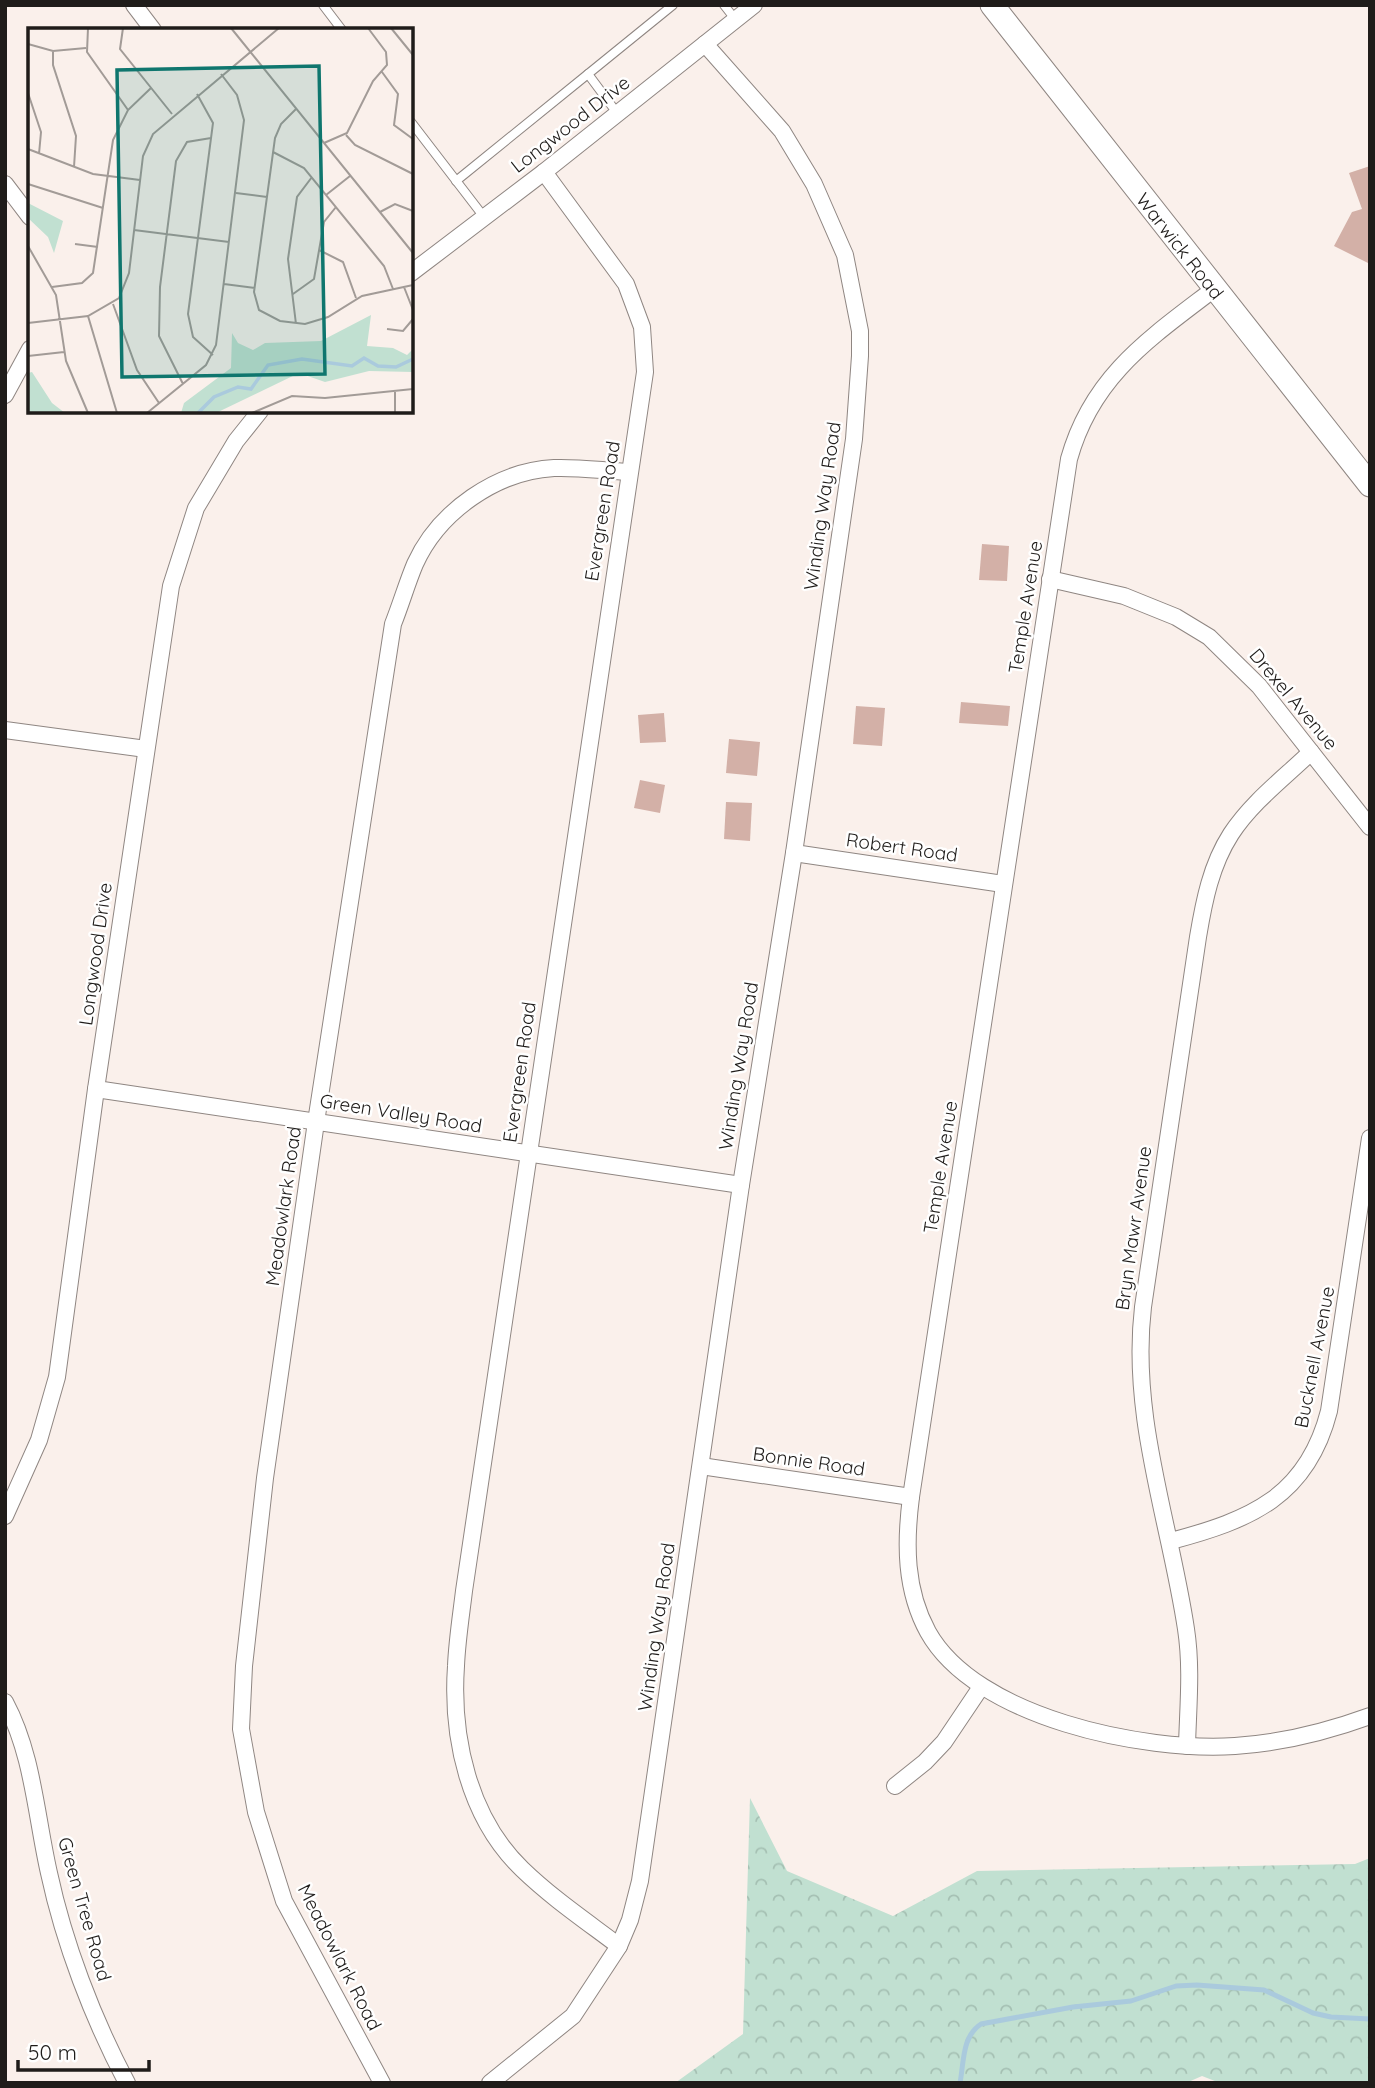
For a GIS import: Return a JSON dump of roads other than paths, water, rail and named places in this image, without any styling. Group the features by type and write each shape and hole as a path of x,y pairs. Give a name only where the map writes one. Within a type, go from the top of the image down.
{"street":[{"path":"134,5 151,28"},
{"name":"Longwood Drive","path":"413,272 754,5"},
{"name":"Warwick Road","path":"992,5 1370,485"},
{"name":"Winding Way Road","path":"490,2083 573,2016 619,1946 630,1920 640,1881 741,1185 794,853 854,439 860,331 845,255 814,184 782,131 705,44"},
{"name":"Evergreen Road","path":"544,172 626,284 642,327 645,372 528,1154 455,1668 458,1731 469,1784 486,1824 520,1867 562,1904 619,1946"},
{"path":"5,184 28,214"},
{"name":"Temple Avenue","path":"1214,289 1129,356 1088,411 1074,442 1067,469 911,1497 908,1561 911,1587 928,1632 960,1671 981,1687 1012,1703 1077,1726 1138,1740 1186,1746 1236,1746 1296,1738 1370,1717"},
{"path":"5,395 28,352"},
{"name":"Longwood Drive","path":"5,1516 38,1440 57,1377 96,1089 171,586 196,508 236,441 258,413"},
{"name":"Meadowlark Road","path":"382,2083 284,1901 256,1812 241,1729 244,1666 265,1478 316,1122 393,624 416,562 435,531 469,498 508,478 553,468 629,472"},
{"name":"Drexel Avenue","path":"1050,579 1124,596 1149,605 1176,617 1209,637 1259,685 1370,827"},
{"path":"5,730 146,749"},
{"name":"Bryn Mawr Avenue","path":"1186,1746 1189,1655 1171,1541 1143,1412 1139,1339 1202,910 1215,867 1231,834 1260,800 1311,752"},
{"name":"Robert Road","path":"794,853 1003,884"},
{"name":"Green Valley Road","path":"96,1089 741,1185"},
{"name":"Bucknell Avenue","path":"1171,1541 1227,1524 1262,1508 1278,1497 1307,1463 1324,1431 1362,1251 1370,1138"},
{"name":"Bonnie Road","path":"701,1466 911,1497"},
{"path":"895,1786 925,1762 944,1742 981,1687"},
{"name":"Green Tree Road","path":"5,1702 26,1759 49,1875 68,1940 105,2042 127,2083"}],"lane":[{"path":"323,5 340,28"},
{"path":"456,181 673,5"},
{"path":"724,5 735,19"},
{"path":"588,74 617,113"},
{"path":"413,125 484,217"}],"waterway":[{"path":"960,2083 967,2042 981,2024 1073,2007 1131,2001 1176,1986 1264,1990 1313,2013 1370,2019"}]}
